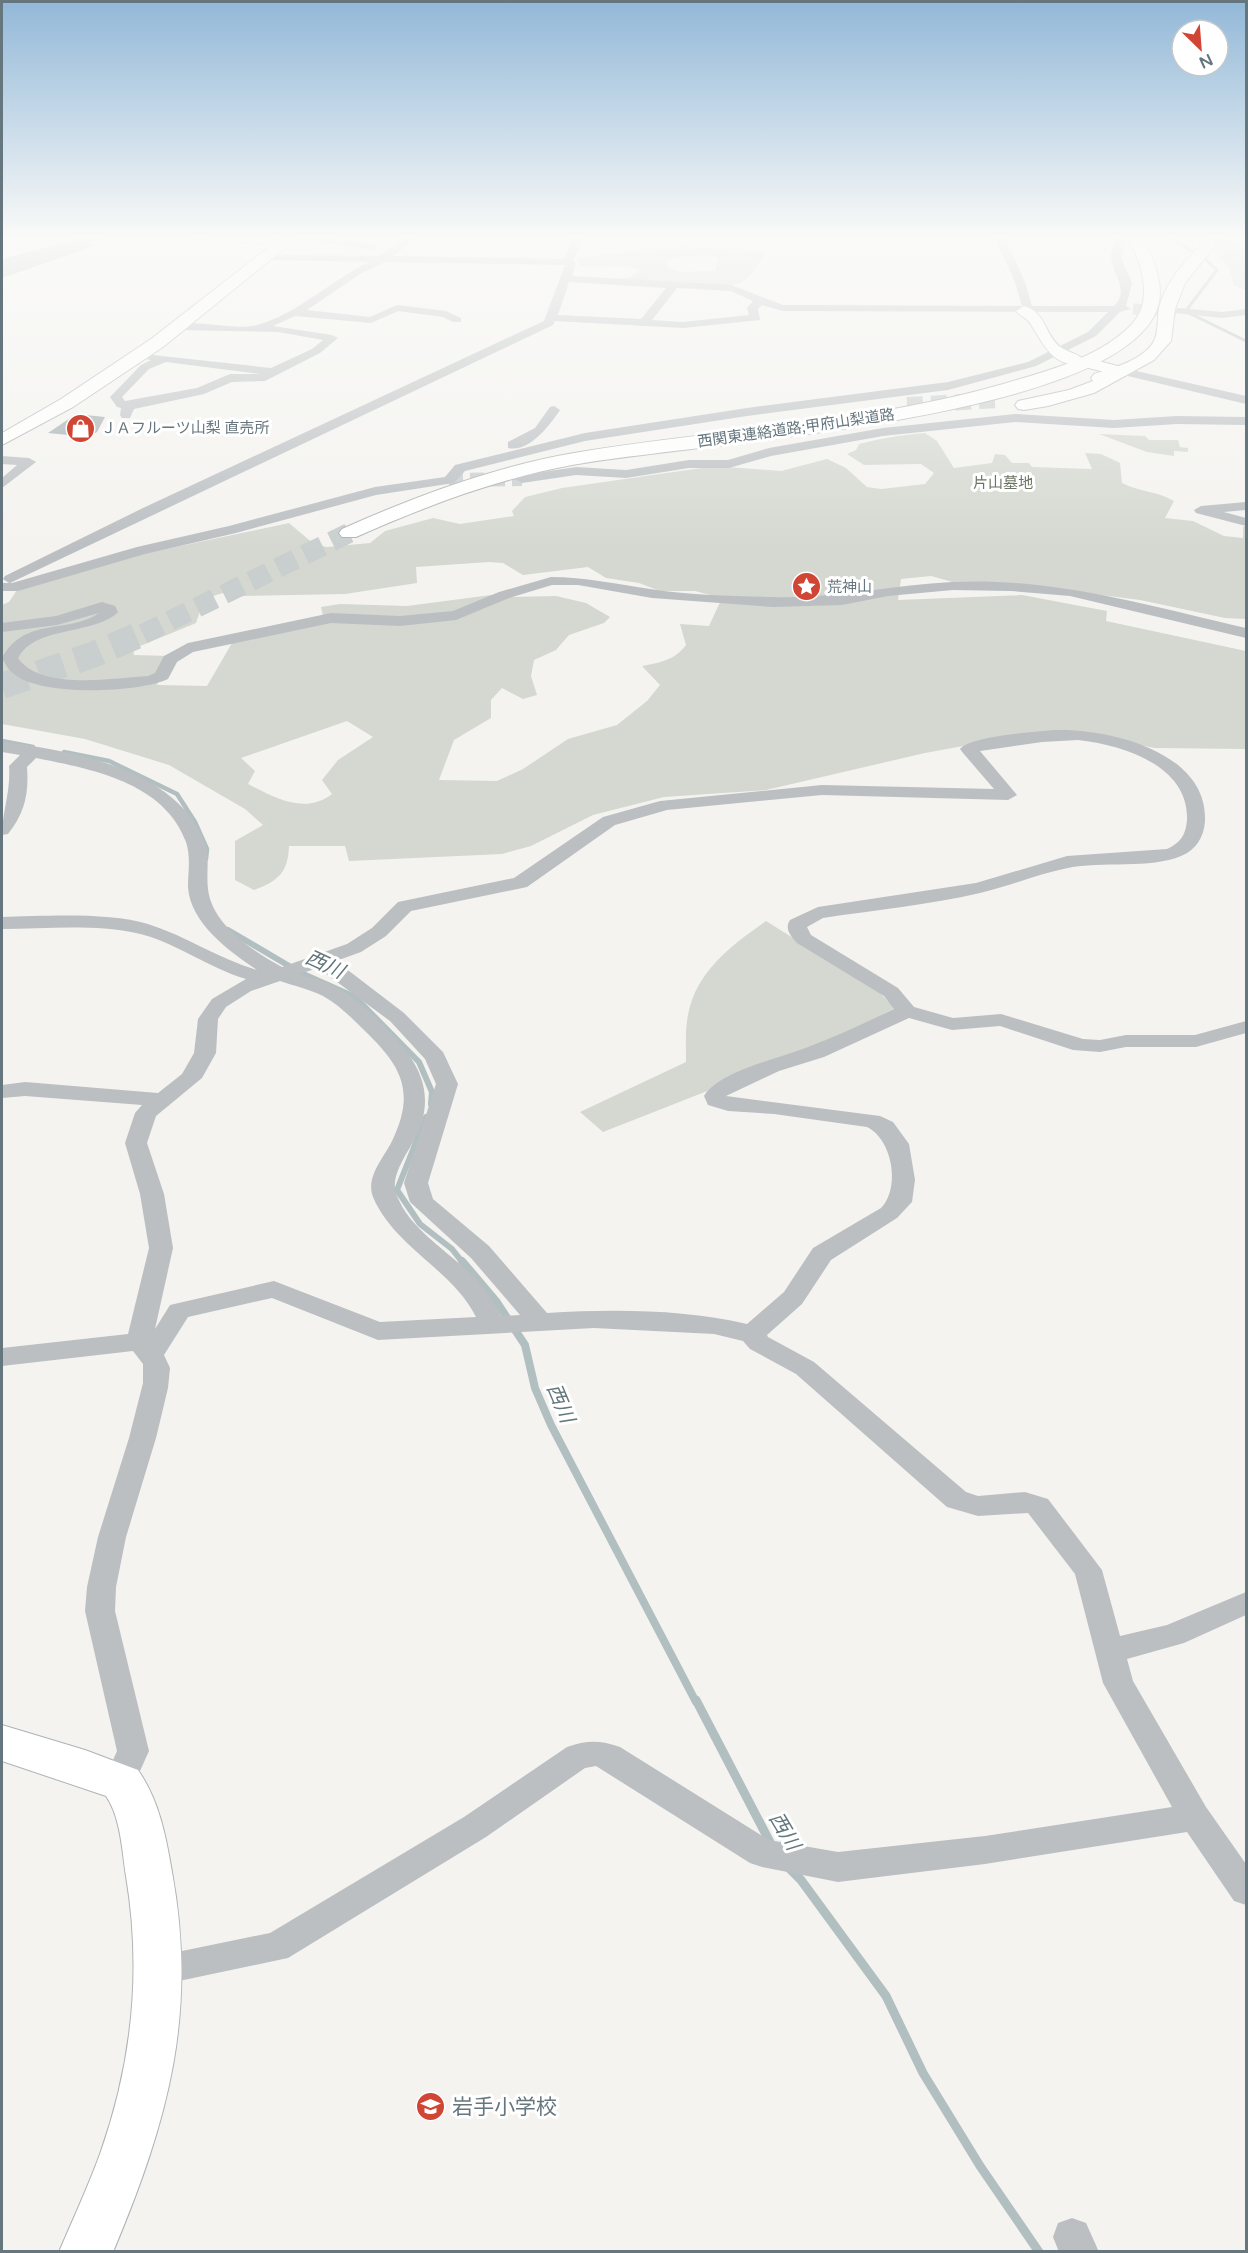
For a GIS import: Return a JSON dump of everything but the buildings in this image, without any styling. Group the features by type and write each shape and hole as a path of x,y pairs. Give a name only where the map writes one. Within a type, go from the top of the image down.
{"highway":[{"path":"2,440 67,403 161,339"},
{"name":"西関東連絡道路;甲府山梨道路","path":"349,533 440,494 547,464 596,455 890,416 966,401 1058,374 1124,339"},
{"path":"1000,400 1057,391 1119,371 1148,357 1163,339"},
{"path":"596,455 997,410 1083,390 1111,380 1119,371"},
{"path":"547,464 636,445 907,405"}],"street":[{"path":"234,392 316,351 331,339"},
{"path":"2,585 515,339"},
{"path":"1045,339 1056,354 1246,400"},
{"path":"2,585 13,588 142,550 231,530 389,488 449,480 460,468 568,440 646,426 914,388 948,386 1032,364 1083,339"},
{"path":"139,355 273,372"},
{"path":"165,358 145,367 121,391 116,397 121,404 128,406 200,391 230,378 261,378"},
{"path":"125,419 128,406"},
{"path":"495,458 501,452 539,431 554,410"},
{"path":"522,479 576,471 626,474 689,464 729,464 769,452 883,432 1015,418 1114,424 1177,420 1246,421"},
{"path":"2,460 29,462 2,484"},
{"path":"1246,506 1201,510 1246,522"},
{"path":"2,627 57,620 102,607 110,609 110,612 98,621 34,636 22,640 15,646 10,658 12,664 36,681 61,684 151,681 162,676 170,659 188,648 230,642 331,618 400,621 456,615 504,595 551,581 578,582 652,594 772,602 842,600 898,591 953,586 1020,588 1085,595 1246,633"},
{"path":"120,1781 133,1751 100,1611 100,1593 119,1511 140,1455 158,1372 146,1348 161,1248 152,1194 136,1143 137,1135 146,1113 191,1078 205,1053 208,1019 219,1003 243,987 354,948 379,932 405,906 520,883 609,822 666,805 822,790 1008,795 969,749 982,745 1078,735 1113,741 1142,751 1177,774 1196,805 1196,824 1192,840 1183,850 1170,854 1067,862 978,888 818,914 797,924 797,930 804,939 891,992 907,1011 952,1024 1001,1020 1082,1045 1100,1046 1126,1041 1196,1041 1246,1027"},
{"path":"2,747 33,752 109,772 155,791 169,803 190,830 198,852 198,891 219,929 274,977"},
{"path":"2,830 21,794 18,766 33,752"},
{"path":"2,923 106,924 140,928 236,970 312,983 333,993 359,1014 399,1053 407,1065 415,1088 415,1109 408,1134 384,1177 382,1187 402,1226 465,1281 484,1304 492,1325"},
{"path":"321,960 397,1017 435,1057 447,1084 416,1183 422,1202 480,1252 541,1323"},
{"path":"753,1334 793,1298 822,1254 889,1213 900,1202 903,1180 898,1144 885,1127 872,1121 774,1107 728,1104 716,1100 715,1096 718,1091 771,1066 816,1052 907,1011"},
{"path":"2,1091 24,1089 163,1100"},
{"path":"2,1358 146,1348 179,1311 274,1289 378,1331 541,1323 594,1318 714,1325 753,1334 759,1343 805,1368 957,1500 978,1506 1025,1502 1038,1506 1088,1570 1118,1683 1195,1817 1246,1890"},
{"path":"1109,1651 1173,1635 1246,1603"},
{"path":"2,1743 120,1781 133,1800 156,1907 160,1969 155,2038 146,2091 131,2145 86,2252"},
{"path":"160,1969 276,1947 475,1827 578,1756 597,1753 609,1756 762,1853 838,1867 985,1850 1195,1817"}],"green space":[{"name":"片山墓地","path":"925,433 937,441 954,468 992,463 995,454 1005,455 1012,463 1029,463 1032,467 1092,469 1085,453 1101,454 1120,463 1122,483 1174,501 1165,518 1193,521 1224,536 1243,538 1243,527 1246,525 1246,619 1225,618 1140,600 1010,583 956,583 931,576 901,579 898,600 1022,595 1107,611 1106,621 1246,651 1246,749 1155,748 1102,738 996,740 925,753 766,790 664,797 593,815 531,846 502,854 349,861 345,846 289,846 286,863 280,875 254,890 235,880 235,841 263,825 245,809 169,765 85,739 2,724 2,605 9,602 17,590 147,553 289,523 315,545 327,547 370,543 385,531 433,518 460,524 514,516 512,511 525,497 562,488 715,466 781,471 827,459 846,468 867,487 881,489 925,484 934,473 921,464 864,465 847,454 856,450 859,444 884,438","holes":["503,563 523,575 588,567 606,578 639,583 660,591 695,591 722,598 709,626 680,624 686,645 682,650 660,662 642,666 660,685 647,701 617,725 568,739 523,769 497,781 439,780 454,740 491,718 491,700 502,688 523,699 537,695 531,676 534,660 556,650 569,635 604,623 610,617 586,603 556,596 491,595 407,606 340,604 321,607 324,621 232,643 207,686 157,685 169,656 134,655 133,649 196,623 204,599 229,591 240,596 345,594 417,583 416,567","347,721 373,737 338,760 322,780 332,794 322,800 301,804 279,799 248,784 255,771 241,758"]},
{"path":"1099,434 1145,436 1149,440 1178,440 1180,447 1188,448 1188,452 1174,451 1174,456 1147,452"},
{"path":"766,921 878,991 895,1008 817,1048 603,1132 580,1112 686,1062 687,1021 692,999 699,985 717,960"}],"waterway":[{"path":"1242,339 1246,341"},
{"name":"西川","path":"2,741 33,747"},
{"name":"西川","path":"64,752 109,761 177,794 195,822 207,849 206,859"},
{"name":"西川","path":"228,930 301,973 355,997 419,1062 432,1092 431,1104"},
{"name":"西川","path":"426,1117 397,1190 420,1224 452,1249 463,1263"},
{"name":"西川","path":"462,1261 496,1301 525,1345 535,1388 551,1425 696,1702"},
{"name":"西川","path":"696,1700 772,1846"},
{"name":"西川","path":"789,1868 801,1880 886,1996 923,2073 980,2166 1039,2252"}],"tunnel":[{"path":"907,405 1000,400"},
{"path":"449,480 522,479"},
{"path":"143,634 349,533"},
{"path":"2,686 92,655 146,632"}],"place":[{"name":"ＪＡフルーツ山梨 直売所","path":"80,428"},
{"name":"荒神山","path":"806,587"},
{"name":"岩手小学校","path":"431,2107"}]}
